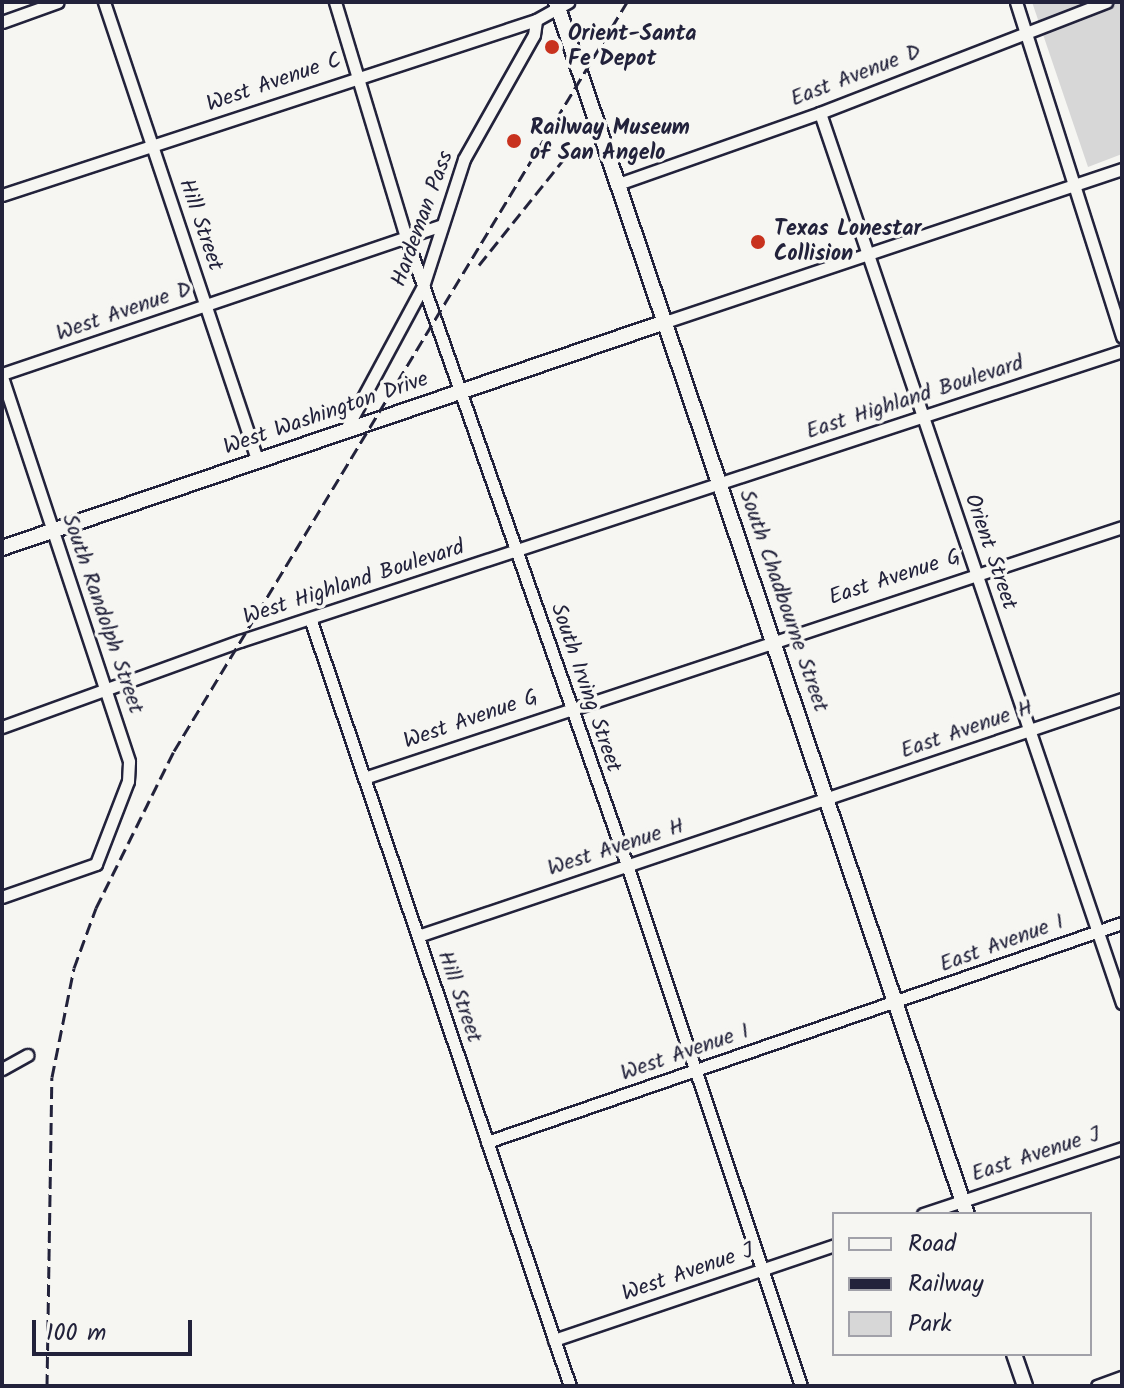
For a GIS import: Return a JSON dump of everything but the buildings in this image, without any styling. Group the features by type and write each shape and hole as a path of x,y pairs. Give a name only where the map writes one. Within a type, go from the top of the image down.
{"main road":[{"name":"South Chadbourne Street","path":"561,4 618,184 964,1207"},
{"name":"West Washington Drive","path":"2,548 665,322"},
{"path":"1015,1356 1025,1386"}],"street":[{"path":"2,22 58,2"},
{"name":"Hill Street","path":"104,2 258,461"},
{"name":"South Irving Street","path":"335,2 406,237 627,865 801,1386"},
{"path":"1016,2 1122,337"},
{"name":"East Avenue D","path":"618,184 820,113 1026,30 1106,2"},
{"name":"West Avenue C","path":"2,195 153,147 359,75 536,20 561,4"},
{"name":"Hardeman Pass","path":"345,431 423,286 464,159 534,35 536,20"},
{"name":"Orient Street","path":"820,113 1122,1003"},
{"path":"665,322 1122,169"},
{"name":"West Avenue D","path":"2,376 440,226"},
{"name":"East Highland Boulevard","path":"720,484 1122,351"},
{"name":"South Randolph Street","path":"2,376 52,531 109,690 129,762 128,781 96,864 2,897"},
{"name":"West Highland Boulevard","path":"2,727 720,484"},
{"name":"East Avenue G","path":"773,640 1122,527"},
{"name":"Hill Street","path":"311,621 570,1386"},
{"name":"West Avenue G","path":"364,778 773,640"},
{"name":"East Avenue H","path":"827,801 1029,728 1122,699"},
{"name":"West Avenue H","path":"418,936 827,801"},
{"name":"East Avenue I","path":"896,1004 1122,923"},
{"name":"West Avenue I","path":"487,1142 896,1004"},
{"path":"2,1069 27,1055"},
{"name":"East Avenue J","path":"964,1207 1122,1148"},
{"path":"935,1212 964,1207"},
{"name":"West Avenue J","path":"554,1340 832,1246"},
{"path":"1097,1386 1122,1377"}],"green space":[{"path":"1032,2 1122,2 1122,154 1088,167"}],"railway":[{"path":"47,1386 52,1077 74,968 96,908 174,751 627,2"},
{"path":"479,265 564,159"}],"place":[{"name":"Orient-Santa Fe Depot","path":"552,47"},
{"name":"Railway Museum of San Angelo","path":"514,141"},
{"name":"Texas Lonestar Collision","path":"758,242"}]}
